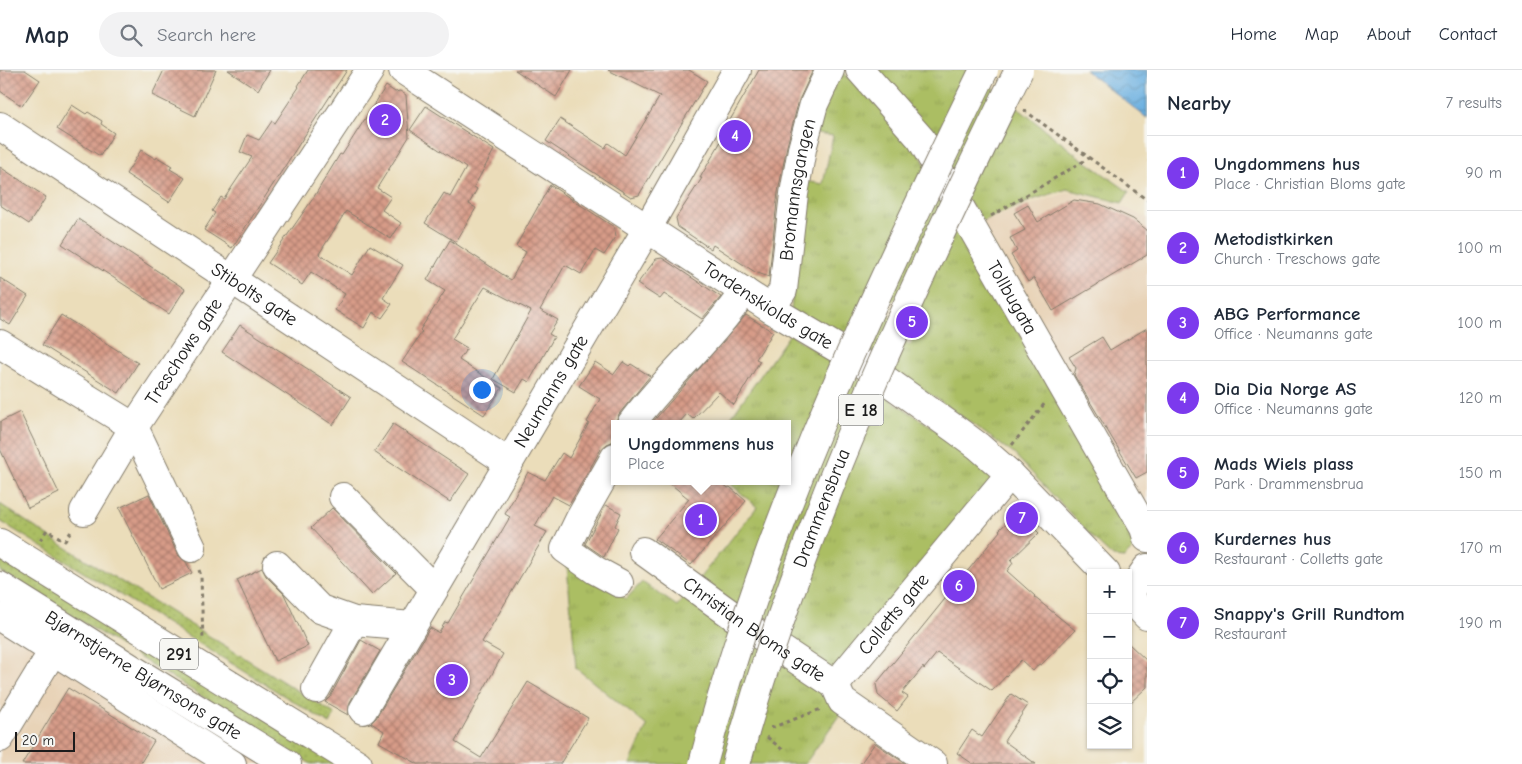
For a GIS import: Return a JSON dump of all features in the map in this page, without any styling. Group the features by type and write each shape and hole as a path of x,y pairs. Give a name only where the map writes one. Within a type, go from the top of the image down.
{"main road":[{"name":"Treschows gate","path":"84,511 134,427 370,70"},
{"name":"Tordenskiolds gate","path":"403,70 772,309 862,363 978,446 1008,463 1102,569"},
{"name":"Neumanns gate","path":"364,710 647,229 737,70"},
{"name":"Bromannsgangen","path":"772,309 783,290 794,194 802,149 814,104 830,70"},
{"name":"Tollbugata","path":"860,70 921,139 1137,516 1147,538"},
{"name":"Drammensbrua","path":"703,764 752,605 810,451 879,288 984,70"},
{"name":"Drammensbrua","path":"736,764 766,660 865,398 946,219 1018,70"},
{"name":"Stibolts gate","path":"0,126 509,464"},
{"path":"634,420 653,396 728,314 744,291"},
{"path":"0,344 134,427 192,548"},
{"name":"Colletts gate","path":"838,693 1008,463"},
{"path":"611,464 565,549 595,570 619,583"},
{"path":"342,497 434,589"},
{"name":"Bjørnstjerne Bjørnsons gate","path":"0,543 358,764"},
{"name":"Christian Bloms gate","path":"643,551 933,764"},
{"path":"277,565 320,609 354,621 412,626"},
{"path":"1132,590 1147,568"},
{"name":"Bjørnstjerne Bjørnsons gate","path":"0,586 287,764"},
{"path":"1132,600 1147,616"},
{"path":"0,617 232,764"},
{"path":"316,688 354,621"},
{"path":"0,738 53,651"}],"path":[{"path":"1022,108 1147,200"},
{"path":"973,228 1089,158"},
{"path":"1008,463 1048,400"},
{"path":"36,547 47,530 65,541 84,511"},
{"path":"192,548 201,576 203,642"},
{"path":"770,729 838,693"}],"shaded area":[{"path":"1069,192 1120,205 1147,218 1147,538 982,221"},
{"path":"0,590 264,764 0,764"}],"green space":[{"path":"839,70 870,93 915,146 1130,530 1133,549 1124,558 1113,557 1099,544 1014,454 936,398 791,311 803,181 823,184 833,136 813,132"},
{"path":"879,70 970,70 1078,156 1129,192 1122,203 1067,189 1035,199 982,221 880,75"},
{"path":"790,334 929,425 999,477 835,685 847,704 805,764 630,764 647,726 576,668 566,555 626,599 642,582 677,606 757,507 732,485 791,485 791,420 729,420"},
{"path":"0,504 51,538 335,714 330,724 0,521"},
{"path":"0,554 338,764 311,764 0,571"}],"water":[{"path":"1085,70 1147,70 1147,118"}],"pier":[{"path":"905,293 908,294 922,317 910,345 885,308 886,305"}],"building":[{"path":"0,70 25,70 40,80 22,106 0,91"},
{"path":"164,70 216,70 195,116 152,95"},
{"path":"228,70 270,70 258,90"},
{"path":"308,70 347,70 232,248 204,230 215,213 212,211 221,197 224,199 252,157 240,152 247,135 259,140 272,121 275,123"},
{"path":"515,70 572,70 556,97"},
{"path":"608,70 689,70 707,81 639,195 631,197 546,141 560,119 605,148 608,143 625,155 660,96"},
{"path":"759,70 813,70 799,100 787,146 778,192 769,277 755,272 713,245 711,249 678,227 676,218 702,178 700,178 728,129 726,127"},
{"path":"386,86 395,92 400,91 406,95 409,137 377,188 391,197 382,210 401,223 391,239 346,211 319,254 352,275 370,245 403,265 383,298 392,304 382,318 373,312 364,328 335,310 345,294 311,272 302,285 268,263 312,200 340,154 342,155"},
{"path":"72,105 102,121 101,124 114,133 100,156 57,129"},
{"path":"426,106 494,150 474,187 477,189 469,204 476,208 456,242 425,223 444,193 450,197 466,168 410,130"},
{"path":"141,150 172,166 170,169 185,178 169,202 126,174"},
{"path":"0,167 46,197 29,224 0,205"},
{"path":"550,185 614,227 616,237 604,255 595,250 581,274 565,265 540,310 558,320 549,334 554,337 529,382 524,379 516,392 493,379 531,311 485,287 452,339 467,348 459,360 502,388 484,415 402,362 422,332 420,330 445,291 427,280 450,240 511,280 526,252 516,246"},
{"path":"1074,200 1100,204 1133,219 1147,230 1147,255 1053,311 1034,278 1028,282 1011,255 1017,251 1010,238 1025,230 1014,213 1028,205 1038,222"},
{"path":"78,219 185,289 169,314 62,244"},
{"path":"662,258 721,297 702,319 664,294 660,299 637,284 656,259"},
{"path":"0,278 28,296 10,325 0,319"},
{"path":"61,315 138,363 119,393 42,345"},
{"path":"746,315 773,332 756,359 760,361 734,405 719,392 693,419 687,414 682,420 654,420"},
{"path":"240,325 351,397 333,425 222,352"},
{"path":"1147,328 1147,472 1136,478 1074,375 1076,368 1069,357 1102,337 1110,350"},
{"path":"595,362 614,374 623,362 629,366 631,364 650,376 619,414 617,420 611,420 611,442 601,449 569,505 552,496 535,526 547,532 482,642 503,654 455,742 481,758 528,682 588,718 560,764 418,764 379,742 384,731 371,723 376,718 430,628 439,633 445,622 448,623 510,517 505,514 528,472 545,480 562,453 569,458 600,399 579,386"},
{"path":"20,412 59,493 28,508 0,449 0,422"},
{"path":"393,424 469,474 450,502 374,452"},
{"path":"672,485 725,485 728,488 730,487 746,501 691,565 655,539 689,499"},
{"path":"149,494 178,555 186,562 192,573 159,589 119,508"},
{"path":"606,505 621,513 615,526 618,528 604,557 585,544"},
{"path":"332,508 396,573 372,595 311,528"},
{"path":"1018,512 1039,533 1011,560 1013,563 1007,571 1034,597 1075,630 1033,671 1021,660 992,691 937,653 902,693 908,697 897,711 878,695 876,684 999,530"},
{"path":"262,568 266,576 284,594 308,646 275,661 237,580"},
{"path":"361,640 380,651 350,702 348,715 325,702 330,697"},
{"path":"1132,647 1147,661 1147,687 1132,701"},
{"path":"68,688 154,741 140,764 22,764"},
{"path":"1011,694 1028,705 1004,741 1036,764 973,764 957,753 972,730 982,737"},
{"path":"875,743 906,764 860,764"}],"place":[{"name":"Metodistkirken","path":"385,120"},
{"name":"Dia Dia Norge AS","path":"735,136"},
{"name":"Mads Wiels plass","path":"912,322"},
{"name":"Snappy's Grill Rundtom","path":"1022,518"},
{"name":"Ungdommens hus","path":"701,520"},
{"name":"Kurdernes hus","path":"959,586"},
{"name":"ABG Performance","path":"452,680"}]}
